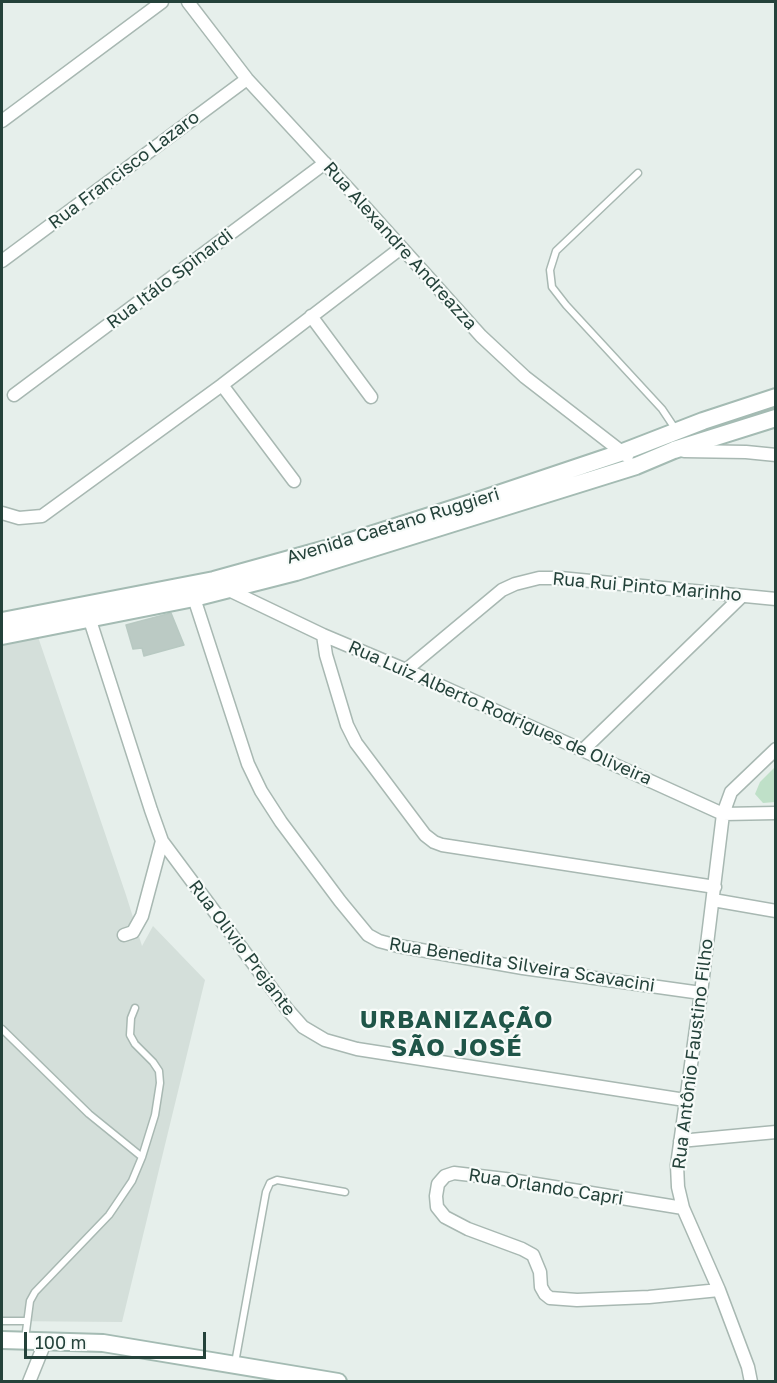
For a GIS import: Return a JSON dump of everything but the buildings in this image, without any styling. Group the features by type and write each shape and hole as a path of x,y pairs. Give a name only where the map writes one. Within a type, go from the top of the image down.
{"main road":[{"name":"Avenida Caetano Ruggieri","path":"2,636 87,611 294,558 483,500 776,397"},
{"name":"Avenida Caetano Ruggieri","path":"2,621 194,598 229,590 296,572 636,466 674,450 776,418"},
{"path":"2,1340 103,1343 338,1382"}],"street":[{"path":"2,121 162,2"},
{"name":"Rua Alexandre Andreazza","path":"188,2 247,79 481,336 525,377 623,452 636,466"},
{"name":"Rua Francisco Lazaro","path":"2,261 247,79"},
{"name":"Rua Itálo Spinardi","path":"14,395 325,163"},
{"path":"2,513 19,518 42,516 222,386 401,248"},
{"path":"311,316 371,397"},
{"path":"222,386 294,481"},
{"path":"703,421 718,437 746,452"},
{"path":"674,450 776,455"},
{"name":"Rua Rui Pinto Marinho","path":"406,670 502,590 539,578 776,598"},
{"name":"Rua Luiz Alberto Rodrigues de Oliveira","path":"229,590 323,635 406,670 723,814 776,813"},
{"path":"583,750 742,596"},
{"name":"Rua Benedita Silveira Scavacini","path":"194,598 248,765 261,791 307,857 368,935 379,941 398,946 523,968 701,993"},
{"path":"759,598 776,608"},
{"name":"Rua Olivio Prejante","path":"87,611 162,841 287,1009 303,1027 325,1040 357,1049 685,1100"},
{"path":"323,635 326,655 346,725 356,743 426,835 434,842 714,894 776,911"},
{"name":"Rua Antônio Faustino Filho","path":"751,1382 748,1367 719,1290 683,1208 676,1175 723,814 731,792 776,749"},
{"path":"124,935 133,932 142,916 162,841"},
{"path":"680,1141 776,1132"},
{"name":"Rua Orlando Capri","path":"683,1208 454,1173 445,1176 438,1184 436,1196 437,1207 445,1216 468,1229 533,1255 540,1272 541,1287 550,1298 589,1299 719,1290"},
{"path":"29,1382 46,1340"},
{"name":"Rua Antônio Faustino Filho","path":"748,1367 759,1382"}],"lane":[{"path":"638,173 556,251 550,270 552,286 566,305 662,409 677,431"},
{"path":"25,1339 30,1301 35,1292 109,1215 132,1181 142,1157 155,1115 160,1083 159,1071 130,1035 130,1018 135,1008"},
{"path":"2,1029 89,1114 142,1157"},
{"path":"234,1364 266,1192 270,1183 278,1180 345,1192"},
{"path":"2,1320 27,1321"}],"shaded area":[{"path":"36,631 142,946 153,926 205,980 122,1322 2,1321 2,639"}],"green space":[{"path":"775,767 775,802 763,803 755,794 760,782"}],"district":[{"name":"URBANIZAÇÃO SÃO JOSÉ","path":"457,1034"}]}
